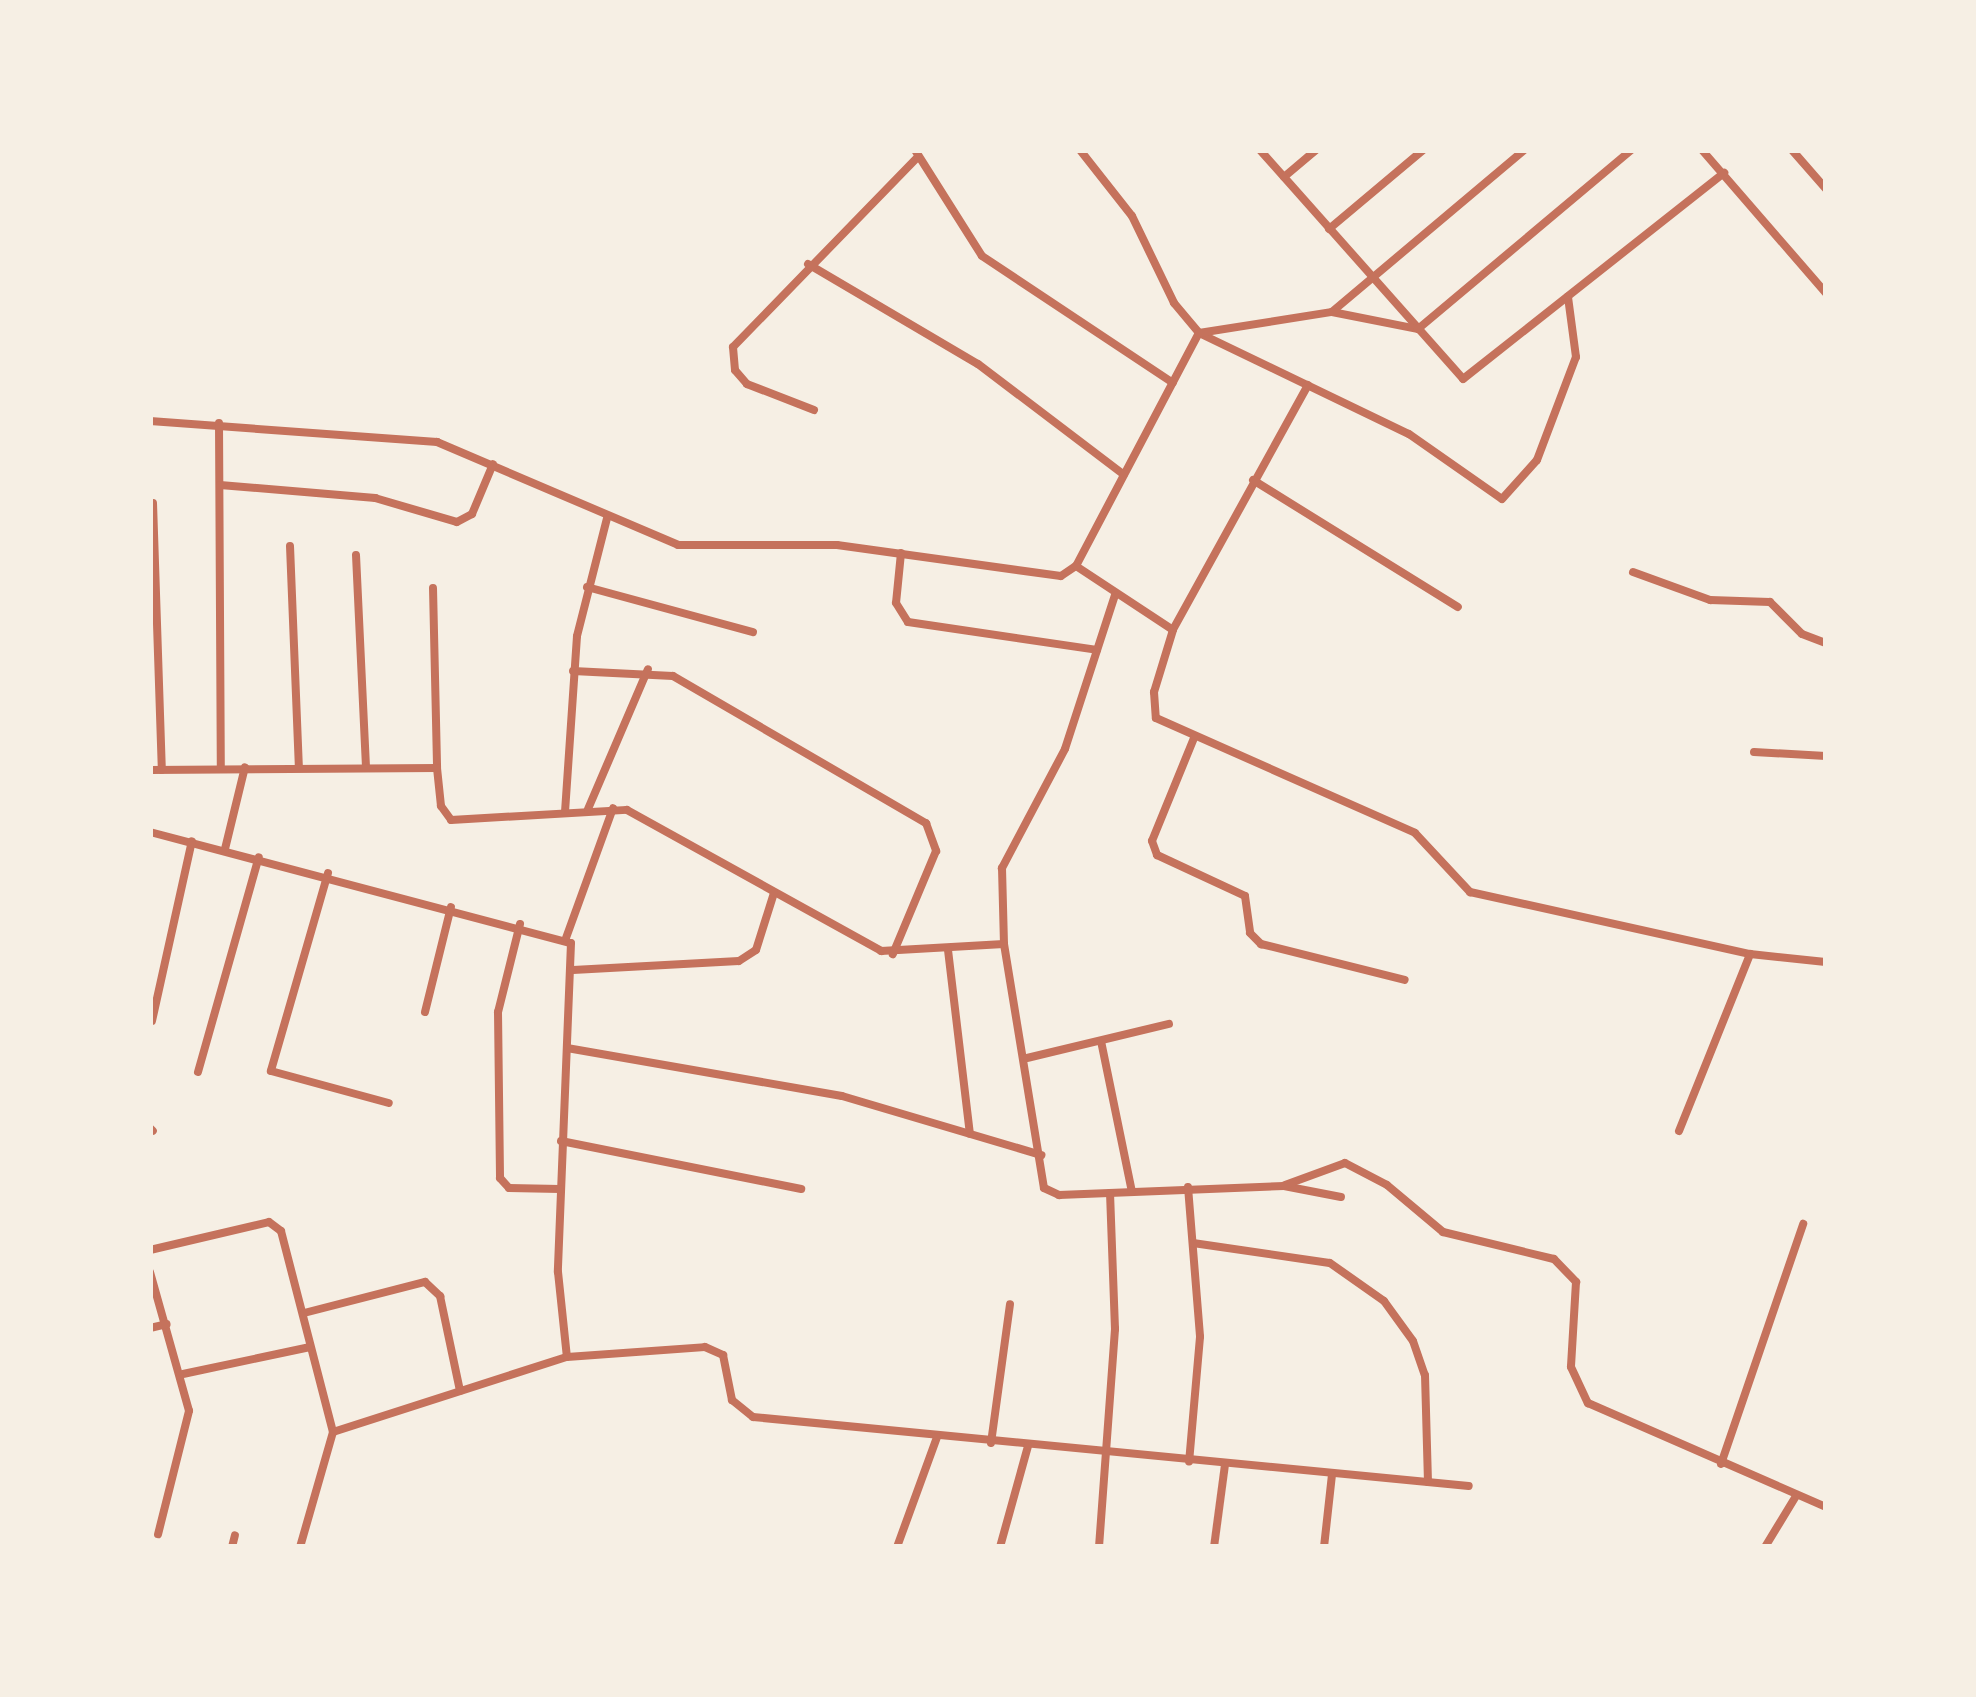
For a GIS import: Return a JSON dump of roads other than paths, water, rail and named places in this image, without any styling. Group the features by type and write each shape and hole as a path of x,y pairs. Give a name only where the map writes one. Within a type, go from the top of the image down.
{"street":[{"path":"1080,150 1132,216 1174,303 1199,333 1409,434 1502,499 1537,460 1576,357 1568,297"},
{"path":"1260,150 1462,379 1724,173"},
{"path":"1284,177 1316,150"},
{"path":"1329,229 1423,150"},
{"path":"1332,311 1524,150"},
{"path":"1418,329 1631,150"},
{"path":"1702,150 1826,293"},
{"path":"1792,150 1826,189"},
{"path":"814,410 759,393 740,379 733,357 740,335 917,154 1000,272 1173,383"},
{"path":"808,264 978,364 1124,475"},
{"path":"1199,333 1332,311 1418,329"},
{"path":"150,421 422,438 493,464 607,517 695,548 799,542 1061,577 1076,566 1199,333"},
{"path":"1308,385 1173,630 1152,708 1165,725 1414,833 1470,892 1750,954 1826,962"},
{"path":"219,423 221,768"},
{"path":"220,485 375,498 466,521 493,464"},
{"path":"1253,480 1458,608"},
{"path":"153,503 162,770"},
{"path":"565,812 572,671 587,587 607,517"},
{"path":"290,546 298,767"},
{"path":"901,553 896,603 908,622 1097,650"},
{"path":"356,555 366,768"},
{"path":"1076,566 1173,630"},
{"path":"1633,572 1711,600 1770,602 1802,634 1826,643"},
{"path":"587,587 753,632"},
{"path":"433,588 441,806 459,823 613,808 893,954 1004,944"},
{"path":"1115,595 1065,749 1007,846 1004,944 1049,1194 1284,1186 1341,1197"},
{"path":"572,671 647,669 698,688 936,833 936,851 893,954"},
{"path":"587,811 647,669"},
{"path":"1194,738 1153,841 1157,855 1245,896 1250,933 1261,944 1405,980"},
{"path":"1754,752 1826,756"},
{"path":"225,849 245,767"},
{"path":"150,770 437,768"},
{"path":"567,1357 558,1300 561,1141 573,970 566,938 613,808"},
{"path":"150,832 328,873 566,938"},
{"path":"152,1021 192,841"},
{"path":"198,1072 259,857"},
{"path":"328,873 272,1071 389,1103"},
{"path":"573,970 739,961 756,950 774,893"},
{"path":"424,1012 451,907"},
{"path":"520,924 498,1012 500,1178 513,1189 560,1190"},
{"path":"948,950 970,1134"},
{"path":"1679,1131 1750,954"},
{"path":"1027,1058 1169,1024"},
{"path":"1101,1041 1132,1192"},
{"path":"567,1048 842,1096 1041,1156"},
{"path":"561,1141 802,1189"},
{"path":"1284,1186 1345,1162 1387,1185 1443,1232 1561,1264 1576,1282 1578,1392 1600,1413 1826,1507"},
{"path":"1188,1187 1200,1361 1189,1462"},
{"path":"1099,1547 1108,1454 1110,1193"},
{"path":"1721,1464 1803,1224"},
{"path":"150,1250 277,1225 333,1432 300,1547"},
{"path":"1193,1243 1330,1263 1384,1300 1413,1341 1425,1376 1427,1482"},
{"path":"150,1272 183,1375 187,1425 158,1534"},
{"path":"304,1313 425,1282 440,1296 460,1391"},
{"path":"991,1443 1010,1304"},
{"path":"150,1328 166,1324"},
{"path":"333,1432 567,1357 705,1346 722,1355 732,1400 753,1417 1469,1486"},
{"path":"183,1375 310,1347"},
{"path":"897,1547 937,1437"},
{"path":"1000,1547 1028,1446"},
{"path":"1214,1547 1225,1465"},
{"path":"1324,1547 1332,1474"},
{"path":"1765,1547 1796,1496"},
{"path":"232,1547 235,1535"}]}
